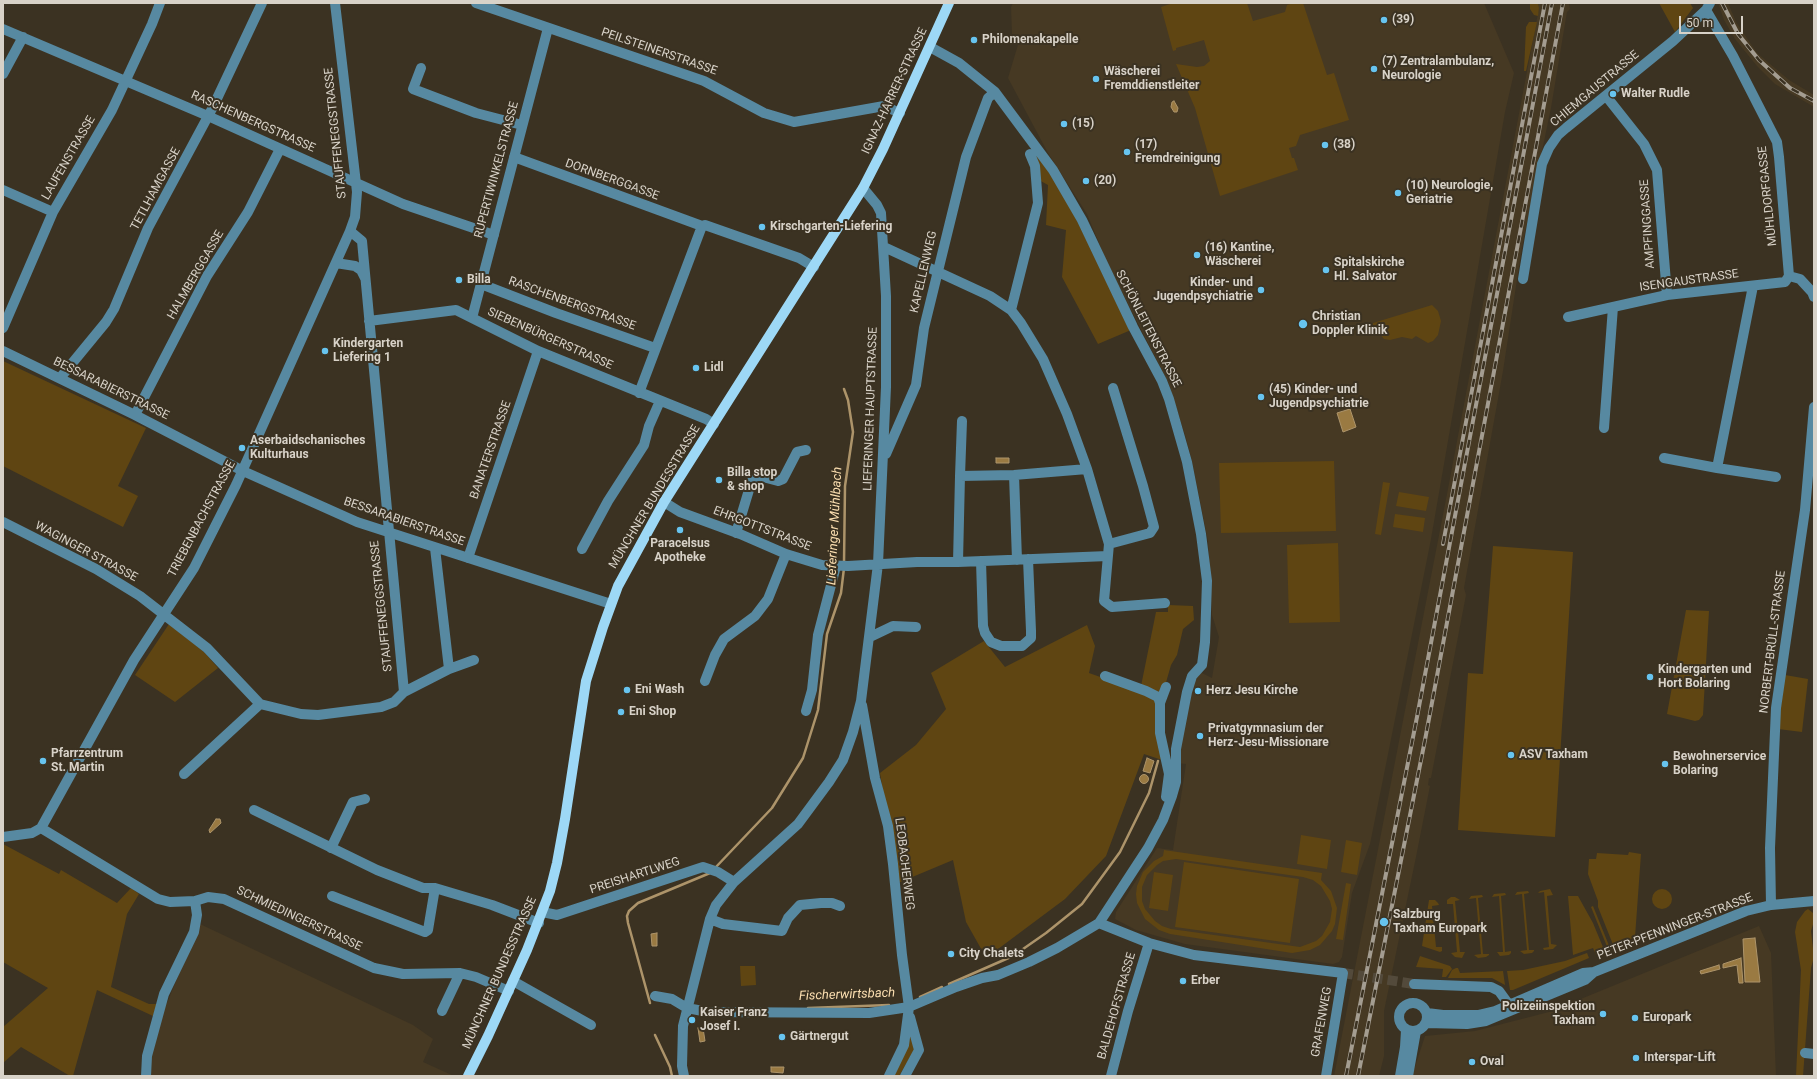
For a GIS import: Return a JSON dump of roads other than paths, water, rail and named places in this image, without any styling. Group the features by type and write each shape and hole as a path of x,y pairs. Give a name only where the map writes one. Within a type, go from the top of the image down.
{"main road":[{"name":"IGNAZ-HARRER-STRASSE","path":"863,188 900,113 949,3"},
{"name":"MÜNCHNER BUNDESSTRASSE","path":"468,1076 511,986 538,923 557,863 582,703 593,658 618,586 664,502 863,188"}],"street":[{"name":"LAUFENSTRASSE","path":"3,328 53,212 112,110 160,3"},
{"name":"TETLHAMGASSE","path":"60,378 106,322 114,309 148,228 208,116 262,3"},
{"name":"STAUFFENEGGSTRASSE","path":"335,3 356,183 357,204 355,217 350,231 362,241 404,692"},
{"name":"PEILSTEINERSTRASSE","path":"476,3 712,84 764,112 801,121 884,106 900,113"},
{"name":"CHIEMGAUSTRASSE","path":"1523,279 1542,164 1545,154 1558,135 1673,41 1708,7"},
{"name":"MÜHLDORFGASSE","path":"1708,7 1777,142 1780,157 1789,276"},
{"name":"RUPERTIWINKELSTRASSE","path":"472,318 548,28"},
{"name":"RASCHENBERGSTRASSE","path":"3,29 208,116 403,204 494,235"},
{"path":"3,74 23,37"},
{"name":"SCHÖNLEITENSTRASSE","path":"930,47 959,63 996,92 1053,170 1082,220 1112,286 1167,393 1187,462 1201,534 1207,581 1205,642 1202,665 1189,681 1176,749 1176,782 1163,820 1148,848 1099,923"},
{"path":"421,68 413,89 476,113 522,125"},
{"name":"KAPELLENWEG","path":"883,460 916,384 924,328 936,272 966,157 988,98 996,92"},
{"name":"AMPFINGGASSE","path":"1606,96 1644,144 1655,163 1659,179 1667,295"},
{"name":"HALMBERGGASSE","path":"135,415 207,276 248,212 280,149"},
{"path":"1011,310 1038,203 1035,166 1030,154"},
{"name":"DORNBERGGASSE","path":"514,157 702,226 705,225 800,258 814,267"},
{"name":"LIEFERINGER HAUPTSTRASSE","path":"684,1076 681,1046 683,1026 710,919 716,905 734,882 798,824 829,782 843,760 853,732 861,701 878,564 883,460 886,329 884,247 881,214 877,205 863,188"},
{"path":"3,190 53,212"},
{"path":"639,393 702,226"},
{"name":"TRIEBENBACHSTRASSE","path":"41,828 134,660 194,568 243,471 350,231"},
{"path":"884,247 990,296 1011,310 1029,334 1043,358 1067,414 1087,469 1109,544 1104,601 1112,607 1165,603"},
{"path":"336,263 355,266 361,270 365,278"},
{"name":"ISENGAUSTRASSE","path":"1568,317 1667,295 1785,282 1789,276"},
{"path":"1789,276 1800,279 1812,292 1814,297"},
{"name":"RASCHENBERGSTRASSE","path":"481,284 556,313 655,348"},
{"path":"1717,468 1753,286"},
{"path":"1604,428 1613,307"},
{"name":"SIEBENBÜRGERSTRASSE","path":"369,321 456,310 538,351 639,393 706,418 714,424"},
{"name":"BESSARABIERSTRASSE","path":"3,351 135,415 243,471 357,522 611,604"},
{"name":"BANATERSTRASSE","path":"468,558 538,351"},
{"path":"1109,544 1150,533 1154,527 1113,388"},
{"path":"582,549 608,501 644,445 649,426 660,401"},
{"name":"NORBERT-BRÜLL-STRASSE","path":"1771,905 1770,848 1776,708 1805,510 1814,407"},
{"path":"958,562 962,420"},
{"path":"738,533 751,482 757,476 778,481 785,477 797,452 806,450"},
{"path":"1664,458 1776,477"},
{"path":"960,476 1014,475 1087,469"},
{"path":"1014,475 1017,560"},
{"name":"EHRGOTTSTRASSE","path":"664,502 680,512 738,533 786,554 811,562 841,566 1108,556"},
{"name":"WAGINGER STRASSE","path":"3,522 96,569 140,596 207,648 260,704"},
{"path":"435,548 449,669"},
{"path":"705,681 715,655 724,639 755,616 768,599 786,554"},
{"path":"981,561 983,626 985,633 991,642 1001,646 1022,646 1031,638 1028,559"},
{"path":"806,711 812,690 818,635 841,566"},
{"path":"870,637 893,626 916,627"},
{"path":"184,774 260,704 301,714 318,715 381,707 394,702 404,692 449,669 474,660"},
{"path":"1106,676 1154,694 1160,703"},
{"name":"SCHÖNLEITENSTRASSE","path":"1163,820 1169,774 1160,733 1160,703 1166,687"},
{"name":"LEOBACHERWEG","path":"861,701 875,778 888,826 909,1012"},
{"path":"331,848 353,802 364,799"},
{"path":"254,810 384,873 422,888 435,888 492,905 538,923"},
{"path":"3,837 32,833 41,828"},
{"name":"SCHMIEDINGERSTRASSE","path":"41,828 158,899 170,902 195,901 208,897 224,898 377,969 403,974 460,973 511,986 591,1025"},
{"name":"PREISHARTLWEG","path":"542,912 557,915 703,867 714,870 734,882"},
{"path":"332,896 425,932 428,930 435,888"},
{"path":"146,1076 151,1040 164,994 194,932 197,915 195,901"},
{"name":"PETER-PFENNINGER-STRASSE","path":"1426,1018 1448,1015 1478,1015 1495,1011 1582,973 1594,972 1702,927 1746,911 1771,905 1814,901"},
{"path":"710,919 724,924 782,931 788,918 800,905 821,902 832,903 840,906"},
{"path":"655,996 672,999 687,1008 708,1012 909,1012 956,987 982,978 998,976 1029,962 1099,923 1149,943"},
{"name":"GRAFENWEG","path":"1149,943 1205,956 1344,973 1326,1076"},
{"name":"BALDEHOFSTRASSE","path":"1111,1076 1128,1011 1149,943"},
{"name":"PETER-PFENNINGER-STRASSE","path":"1426,1018 1467,1024 1486,1021 1585,980 1594,972"},
{"path":"442,1011 460,973"},
{"path":"1414,984 1480,988 1491,987 1499,991 1507,1002 1511,1004"},
{"path":"1409,1004 1418,1004 1425,1009 1426,1018 1420,1030 1411,1030 1402,1026 1399,1018 1400,1013 1405,1006 1409,1004"},
{"path":"889,1076 904,1045 909,1012"},
{"path":"904,1076 919,1050 909,1012"},
{"path":"1400,1076 1405,1047 1411,1030"},
{"path":"1408,1076 1411,1030"}],"waterway":[{"name":"Lieferinger Mühlbach","path":"844,389 848,400 853,432 845,486 844,563"},
{"name":"Lieferinger Mühlbach","path":"715,868 772,808 803,758 818,710 827,634 841,593 844,568"},
{"name":"Fischerwirtsbach","path":"949,984 1013,956 1046,933 1082,904 1120,852 1149,793 1158,761"},
{"name":"Lieferinger Mühlbach","path":"650,1003 628,923 627,916 629,911 638,903 710,873"},
{"name":"Fischerwirtsbach","path":"920,997 942,987"},
{"name":"Fischerwirtsbach","path":"808,1008 889,1005"},
{"name":"Lieferinger Mühlbach","path":"655,1035 670,1067 672,1076"}],"tunnel":[{"path":"1343,973 1414,984"}],"railway":[{"path":"1443,544 1545,3"},
{"path":"1346,1076 1417,717 1552,3"},
{"path":"1358,1076 1425,740 1563,3"},
{"path":"1722,3 1738,34 1759,60 1790,88 1814,101"}],"place":[{"name":"(39)","path":"1384,20"},
{"name":"Philomenakapelle","path":"974,40"},
{"name":"(7) Zentralambulanz, Neurologie","path":"1374,69"},
{"name":"Wäscherei Fremddienstleiter","path":"1096,79"},
{"name":"Walter Rudle","path":"1613,94"},
{"name":"(15)","path":"1064,124"},
{"name":"(38)","path":"1325,145"},
{"name":"(17) Fremdreinigung","path":"1127,152"},
{"name":"(20)","path":"1086,181"},
{"name":"(10) Neurologie, Geriatrie","path":"1398,193"},
{"name":"Kirschgarten-Liefering","path":"762,227"},
{"name":"(16) Kantine, Wäscherei","path":"1197,255"},
{"name":"Spitalskirche Hl. Salvator","path":"1326,270"},
{"name":"Billa","path":"459,280"},
{"name":"Kinder- und Jugendpsychiatrie","path":"1261,290"},
{"name":"Christian Doppler Klinik","path":"1303,324"},
{"name":"Kindergarten Liefering 1","path":"325,351"},
{"name":"Lidl","path":"696,368"},
{"name":"(45) Kinder- und Jugendpsychiatrie","path":"1261,397"},
{"name":"Aserbaidschanisches Kulturhaus","path":"242,448"},
{"name":"Billa stop & shop","path":"719,480"},
{"name":"Paracelsus Apotheke","path":"680,530"},
{"name":"Kindergarten und Hort Bolaring","path":"1650,677"},
{"name":"Eni Wash","path":"627,690"},
{"name":"Herz Jesu Kirche","path":"1198,691"},
{"name":"Eni Shop","path":"621,712"},
{"name":"Privatgymnasium der Herz-Jesu-Missionare","path":"1200,736"},
{"name":"ASV Taxham","path":"1511,755"},
{"name":"Pfarrzentrum St. Martin","path":"43,761"},
{"name":"Bewohnerservice Bolaring","path":"1665,764"},
{"name":"Salzburg Taxham Europark","path":"1384,922"},
{"name":"City Chalets","path":"951,954"},
{"name":"Erber","path":"1183,981"},
{"name":"Polizeiinspektion Taxham","path":"1603,1014"},
{"name":"Europark","path":"1635,1018"},
{"name":"Kaiser Franz Josef I.","path":"692,1020"},
{"name":"Gärtnergut","path":"782,1037"},
{"name":"Interspar-Lift","path":"1636,1058"},
{"name":"Oval","path":"1472,1062"}]}
